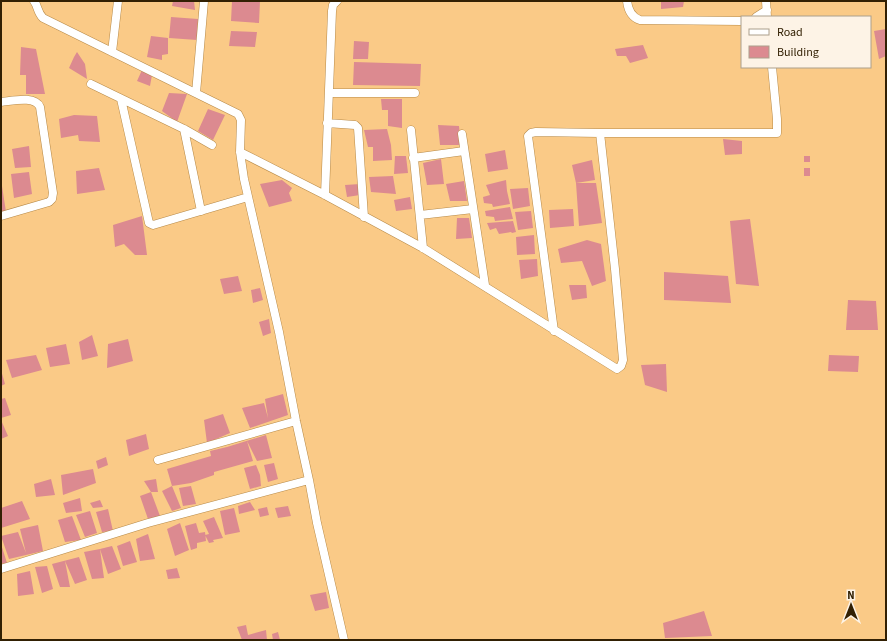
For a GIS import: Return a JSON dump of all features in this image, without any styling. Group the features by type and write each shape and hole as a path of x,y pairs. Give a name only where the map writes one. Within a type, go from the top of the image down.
{"street":[{"path":"112,52 118,1"},
{"path":"196,93 204,1"},
{"path":"325,195 332,11 333,5 336,1"},
{"path":"627,1 631,13 635,18 640,20 741,21"},
{"path":"766,1 767,14"},
{"path":"35,2 38,11 43,18 238,114 240,117 240,152 248,197 279,332 317,523 344,640"},
{"path":"554,330 528,136 531,133 536,132 777,133 772,68"},
{"path":"91,84 212,145"},
{"path":"328,93 415,93"},
{"path":"121,99 149,223 153,225 248,197"},
{"path":"1,102 34,100 38,103 40,107 53,193 52,199 49,202 1,216"},
{"path":"327,122 355,124 358,128 364,217"},
{"path":"184,130 201,211"},
{"path":"410,130 423,248"},
{"path":"240,152 325,195 423,248 485,285 617,369 621,366 623,360 616,277 600,133"},
{"path":"462,134 485,285"},
{"path":"413,158 464,151"},
{"path":"420,215 473,209"},
{"path":"158,460 296,420"},
{"path":"1,569 148,523 309,480"}],"building":[{"path":"173,1 194,1 195,10 172,6"},
{"path":"232,1 260,1 259,23 231,21"},
{"path":"661,1 684,1 683,7 661,9"},
{"path":"171,17 198,19 197,40 169,38"},
{"path":"886,29 886,56 879,59 874,31"},
{"path":"231,31 257,32 255,47 229,46"},
{"path":"151,36 168,38 168,54 162,55 162,60 147,57"},
{"path":"354,41 369,42 368,59 353,59"},
{"path":"643,45 648,58 630,63 626,56 617,56 615,49"},
{"path":"21,47 36,49 45,94 26,94 26,75 20,75"},
{"path":"77,52 85,64 87,79 69,68"},
{"path":"354,62 421,64 420,86 353,85"},
{"path":"142,70 152,75 150,86 137,81"},
{"path":"169,93 187,94 177,122 162,111"},
{"path":"381,99 402,99 402,128 388,126 388,110 382,110"},
{"path":"208,109 225,115 213,140 198,131"},
{"path":"74,115 97,116 100,142 79,141 78,135 61,138 59,119"},
{"path":"438,125 459,126 461,145 440,145"},
{"path":"387,129 391,145 392,160 373,161 373,147 368,147 364,130"},
{"path":"723,139 742,141 742,154 725,155"},
{"path":"29,146 31,167 15,168 12,149"},
{"path":"505,150 508,169 488,172 485,154"},
{"path":"395,156 406,156 408,173 394,174"},
{"path":"804,156 810,156 810,162 804,162"},
{"path":"441,159 444,184 427,185 423,163"},
{"path":"592,160 595,180 576,183 572,165"},
{"path":"99,168 105,190 77,194 76,171"},
{"path":"804,168 810,168 810,176 804,176"},
{"path":"29,172 32,194 14,198 11,174"},
{"path":"393,176 396,194 371,192 369,177"},
{"path":"282,180 292,188 289,193 292,201 269,207 260,184"},
{"path":"506,180 510,204 493,207 492,204 484,203 483,197 490,195 486,185"},
{"path":"464,181 467,201 450,201 446,184"},
{"path":"576,183 596,183 602,223 579,226"},
{"path":"360,184 360,195 347,197 345,185"},
{"path":"1,186 6,212 1,213"},
{"path":"528,188 530,206 513,209 510,189"},
{"path":"410,197 412,209 396,211 394,200"},
{"path":"510,207 513,219 495,221 494,217 486,216 485,211"},
{"path":"573,209 574,226 550,228 549,210"},
{"path":"531,211 533,228 518,230 515,212"},
{"path":"142,216 147,255 135,255 124,244 115,247 113,225"},
{"path":"457,218 469,218 472,238 456,239"},
{"path":"750,219 759,286 736,284 730,221"},
{"path":"513,221 516,232 499,234 496,228 490,230 487,223"},
{"path":"534,235 535,254 517,255 516,237"},
{"path":"587,240 601,244 606,281 592,286 582,261 561,263 558,249"},
{"path":"537,259 538,276 521,279 519,260"},
{"path":"664,272 728,276 731,303 664,300"},
{"path":"238,276 242,291 224,294 220,279"},
{"path":"569,285 586,285 587,298 572,300"},
{"path":"260,288 263,300 253,303 251,290"},
{"path":"848,300 876,301 878,330 846,330"},
{"path":"269,319 271,333 263,336 259,322"},
{"path":"92,335 98,356 82,360 79,342"},
{"path":"128,339 133,361 107,368 108,344"},
{"path":"66,344 70,364 50,367 46,348"},
{"path":"36,355 42,370 12,378 6,360"},
{"path":"829,355 859,356 858,372 828,371"},
{"path":"666,364 667,392 645,385 641,365"},
{"path":"1,370 5,384 1,386"},
{"path":"283,394 288,415 250,428 242,408 264,403 268,418 265,399"},
{"path":"5,398 11,415 1,418 1,399"},
{"path":"223,414 230,433 207,443 204,420"},
{"path":"1,420 8,436 1,439"},
{"path":"146,434 149,449 129,456 126,440"},
{"path":"266,435 272,458 257,461 247,441 253,461 214,472 214,475 191,483 172,486 167,469 211,456 210,451"},
{"path":"106,457 108,465 98,469 96,461"},
{"path":"274,463 278,479 268,482 264,465"},
{"path":"256,465 260,475 261,486 250,489 244,468"},
{"path":"93,469 96,483 63,495 61,475"},
{"path":"51,479 55,495 36,497 34,484"},
{"path":"156,479 158,492 151,492 144,481"},
{"path":"172,486 181,508 172,511 162,491"},
{"path":"191,486 196,504 183,506 179,488"},
{"path":"151,492 160,516 148,519 140,496"},
{"path":"80,498 82,511 66,513 63,503"},
{"path":"100,500 103,507 93,508 90,503"},
{"path":"22,501 30,519 1,528 1,508"},
{"path":"250,502 255,510 239,514 238,506"},
{"path":"288,506 291,516 278,518 275,508"},
{"path":"267,507 269,515 260,517 258,509"},
{"path":"234,508 240,532 225,535 220,511"},
{"path":"108,509 113,531 102,532 96,512"},
{"path":"90,511 97,533 85,537 76,515"},
{"path":"72,516 81,540 65,542 58,520"},
{"path":"214,517 223,538 213,540 214,542 209,543 205,535 209,534 203,521"},
{"path":"180,523 189,550 175,556 167,529"},
{"path":"196,523 199,533 205,532 206,541 197,543 197,548 191,550 185,526"},
{"path":"38,525 43,551 9,559 1,536 18,532 26,553 20,529"},
{"path":"148,534 155,559 140,561 136,539"},
{"path":"130,541 137,562 123,566 117,546"},
{"path":"1,544 7,563 1,564"},
{"path":"112,546 121,569 108,574 100,549"},
{"path":"100,549 104,578 92,579 84,552"},
{"path":"79,557 87,580 75,584 65,561 70,587 60,587 52,564"},
{"path":"47,566 53,589 42,593 35,567"},
{"path":"177,568 180,578 168,579 166,570"},
{"path":"30,571 34,594 18,596 17,574"},
{"path":"326,592 329,608 315,611 310,595"},
{"path":"704,611 712,636 665,638 663,623"},
{"path":"246,625 248,635 266,630 267,640 242,640 237,627"},
{"path":"278,632 280,640 273,640 272,634"}]}
